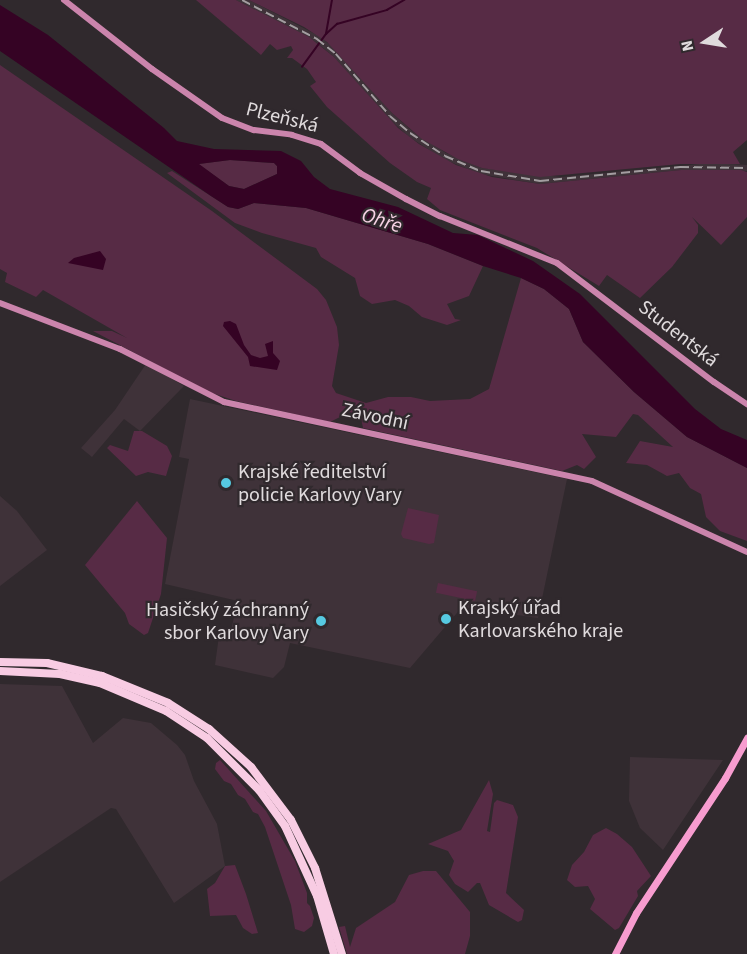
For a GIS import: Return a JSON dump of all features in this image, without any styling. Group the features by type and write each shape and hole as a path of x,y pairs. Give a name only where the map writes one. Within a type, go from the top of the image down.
{"highway":[{"path":"0,662 47,663 102,675 168,703 209,729 264,783 291,820 315,868 334,938 342,954"},
{"path":"0,670 44,672 100,683 133,695 166,711 207,738 259,790 285,826 328,918"},
{"path":"334,938 334,954"}],"main road":[{"path":"615,954 633,918 725,778 747,738"}],"street":[{"name":"Plzeňská","path":"64,0 152,69 222,118 254,130 292,135 321,144 360,173 440,216 534,251 557,263 591,288"},
{"name":"Studentská","path":"591,288 747,404"},
{"name":"Závodní","path":"0,303 120,349 224,402 592,481 747,552"}],"shaded area":[{"path":"196,0 236,0 309,37 334,57 398,128 419,144 456,165 492,177 540,184 681,170 741,170 747,172 747,217 721,245 692,217 698,225 698,233 672,267 640,298 607,275 599,286 537,248 440,210 427,199 431,188 417,182 390,163 327,107 310,86 316,82 307,69 292,58 287,58 293,50 291,46 277,50 270,44 261,55"},
{"path":"236,0 249,0 319,36 339,52 392,113 412,131 446,153 482,168 561,177 710,163 747,165 747,171 681,170 540,184 480,174 443,159 408,136 388,118 334,57 316,42"},
{"path":"249,0 747,0 747,140 733,152 740,164 680,164 540,177 482,168 458,159 422,139 392,113 327,42 304,27"},
{"path":"0,65 212,211 317,289 326,300 337,327 339,345 332,386 336,393 366,403 388,397 411,397 430,401 470,399 489,389 521,278 544,289 569,309 583,342 634,392 687,437 747,468 747,541 720,531 706,517 701,494 690,488 679,473 667,476 647,465 626,463 640,441 673,447 638,415 633,414 616,437 582,434 596,457 584,469 577,465 562,471 363,428 361,418 350,412 330,422 236,401 209,392 93,331 112,331 127,338 43,290 36,297 5,282 7,273 0,269"},
{"path":"230,160 274,163 277,166 277,174 244,189 229,186 198,164"},
{"path":"172,171 228,207 238,209 254,203 306,208 428,244 483,266 469,296 447,304 455,319 461,320 447,325 422,317 409,306 395,300 372,304 360,296 355,278 321,257 316,248 235,223 167,173"},
{"path":"146,364 184,386 140,431 124,419 92,457 81,448 115,410"},
{"path":"190,399 567,479 538,618 462,607 410,668 290,643 284,667 273,678 215,665 220,628 231,630 238,601 165,584 189,459 179,457"},
{"path":"134,431 142,431 167,446 172,456 166,476 148,472 136,476 107,448 110,445 128,451"},
{"path":"0,496 17,511 47,550 0,586"},
{"path":"137,501 167,538 161,594 148,633 144,635 129,624 125,613 85,565"},
{"path":"408,508 439,515 434,543 403,538 401,534"},
{"path":"438,583 477,591 475,601 436,593"},
{"path":"0,684 62,686 93,743 123,718 151,723 185,755 194,781 217,824 225,866 174,903 116,809 111,808 0,882"},
{"path":"630,757 723,760 663,850 640,828 629,801"},
{"path":"220,760 266,811 295,861 307,893 307,903 314,918 312,926 304,932 295,929 291,905 265,827 258,814 253,812 245,799 238,795 231,784 224,781 215,769 216,763"},
{"path":"489,780 493,794 487,831 490,832 494,803 497,800 513,805 518,817 506,893 524,910 522,920 518,922 489,905 480,883 468,892 455,884 449,875 454,861 448,851 428,844 461,830"},
{"path":"606,828 632,847 651,876 637,891 638,896 619,928 615,930 590,909 595,899 588,886 575,887 567,880 572,865 584,852 593,835"},
{"path":"235,865 258,933 252,934 243,928 236,915 210,916 207,889 215,883 225,866"},
{"path":"423,871 436,871 470,912 470,936 465,954 347,954 339,927 345,926 350,947 356,928 395,902 409,875"}],"water":[{"name":"Ohře","path":"0,5 48,35 177,141 214,149 281,151 301,161 314,177 330,189 398,207 453,233 478,235 533,261 580,294 695,409 721,429 747,440 747,468 687,437 634,392 583,342 569,309 544,289 521,278 428,244 306,208 254,203 238,209 228,207 0,51","holes":["230,160 274,163 277,166 277,174 244,189 229,186 199,164"]},
{"path":"100,251 106,259 103,270 68,263 74,258"},
{"path":"230,321 236,324 244,345 251,355 260,358 268,356 265,344 273,341 273,353 280,361 277,370 250,366 248,357 223,326 224,322"}],"waterway":[{"path":"302,67 326,34 332,0"},
{"path":"326,34 337,24 387,10 404,0"}],"railway":[{"path":"242,0 317,39 336,54 390,116 410,133 445,156 481,171 540,181 680,167 747,168"}],"place":[{"name":"Krajské ředitelství policie Karlovy Vary","path":"226,483"},
{"name":"Krajský úřad Karlovarského kraje","path":"446,619"},
{"name":"Hasičský záchranný sbor Karlovy Vary","path":"321,621"}]}
